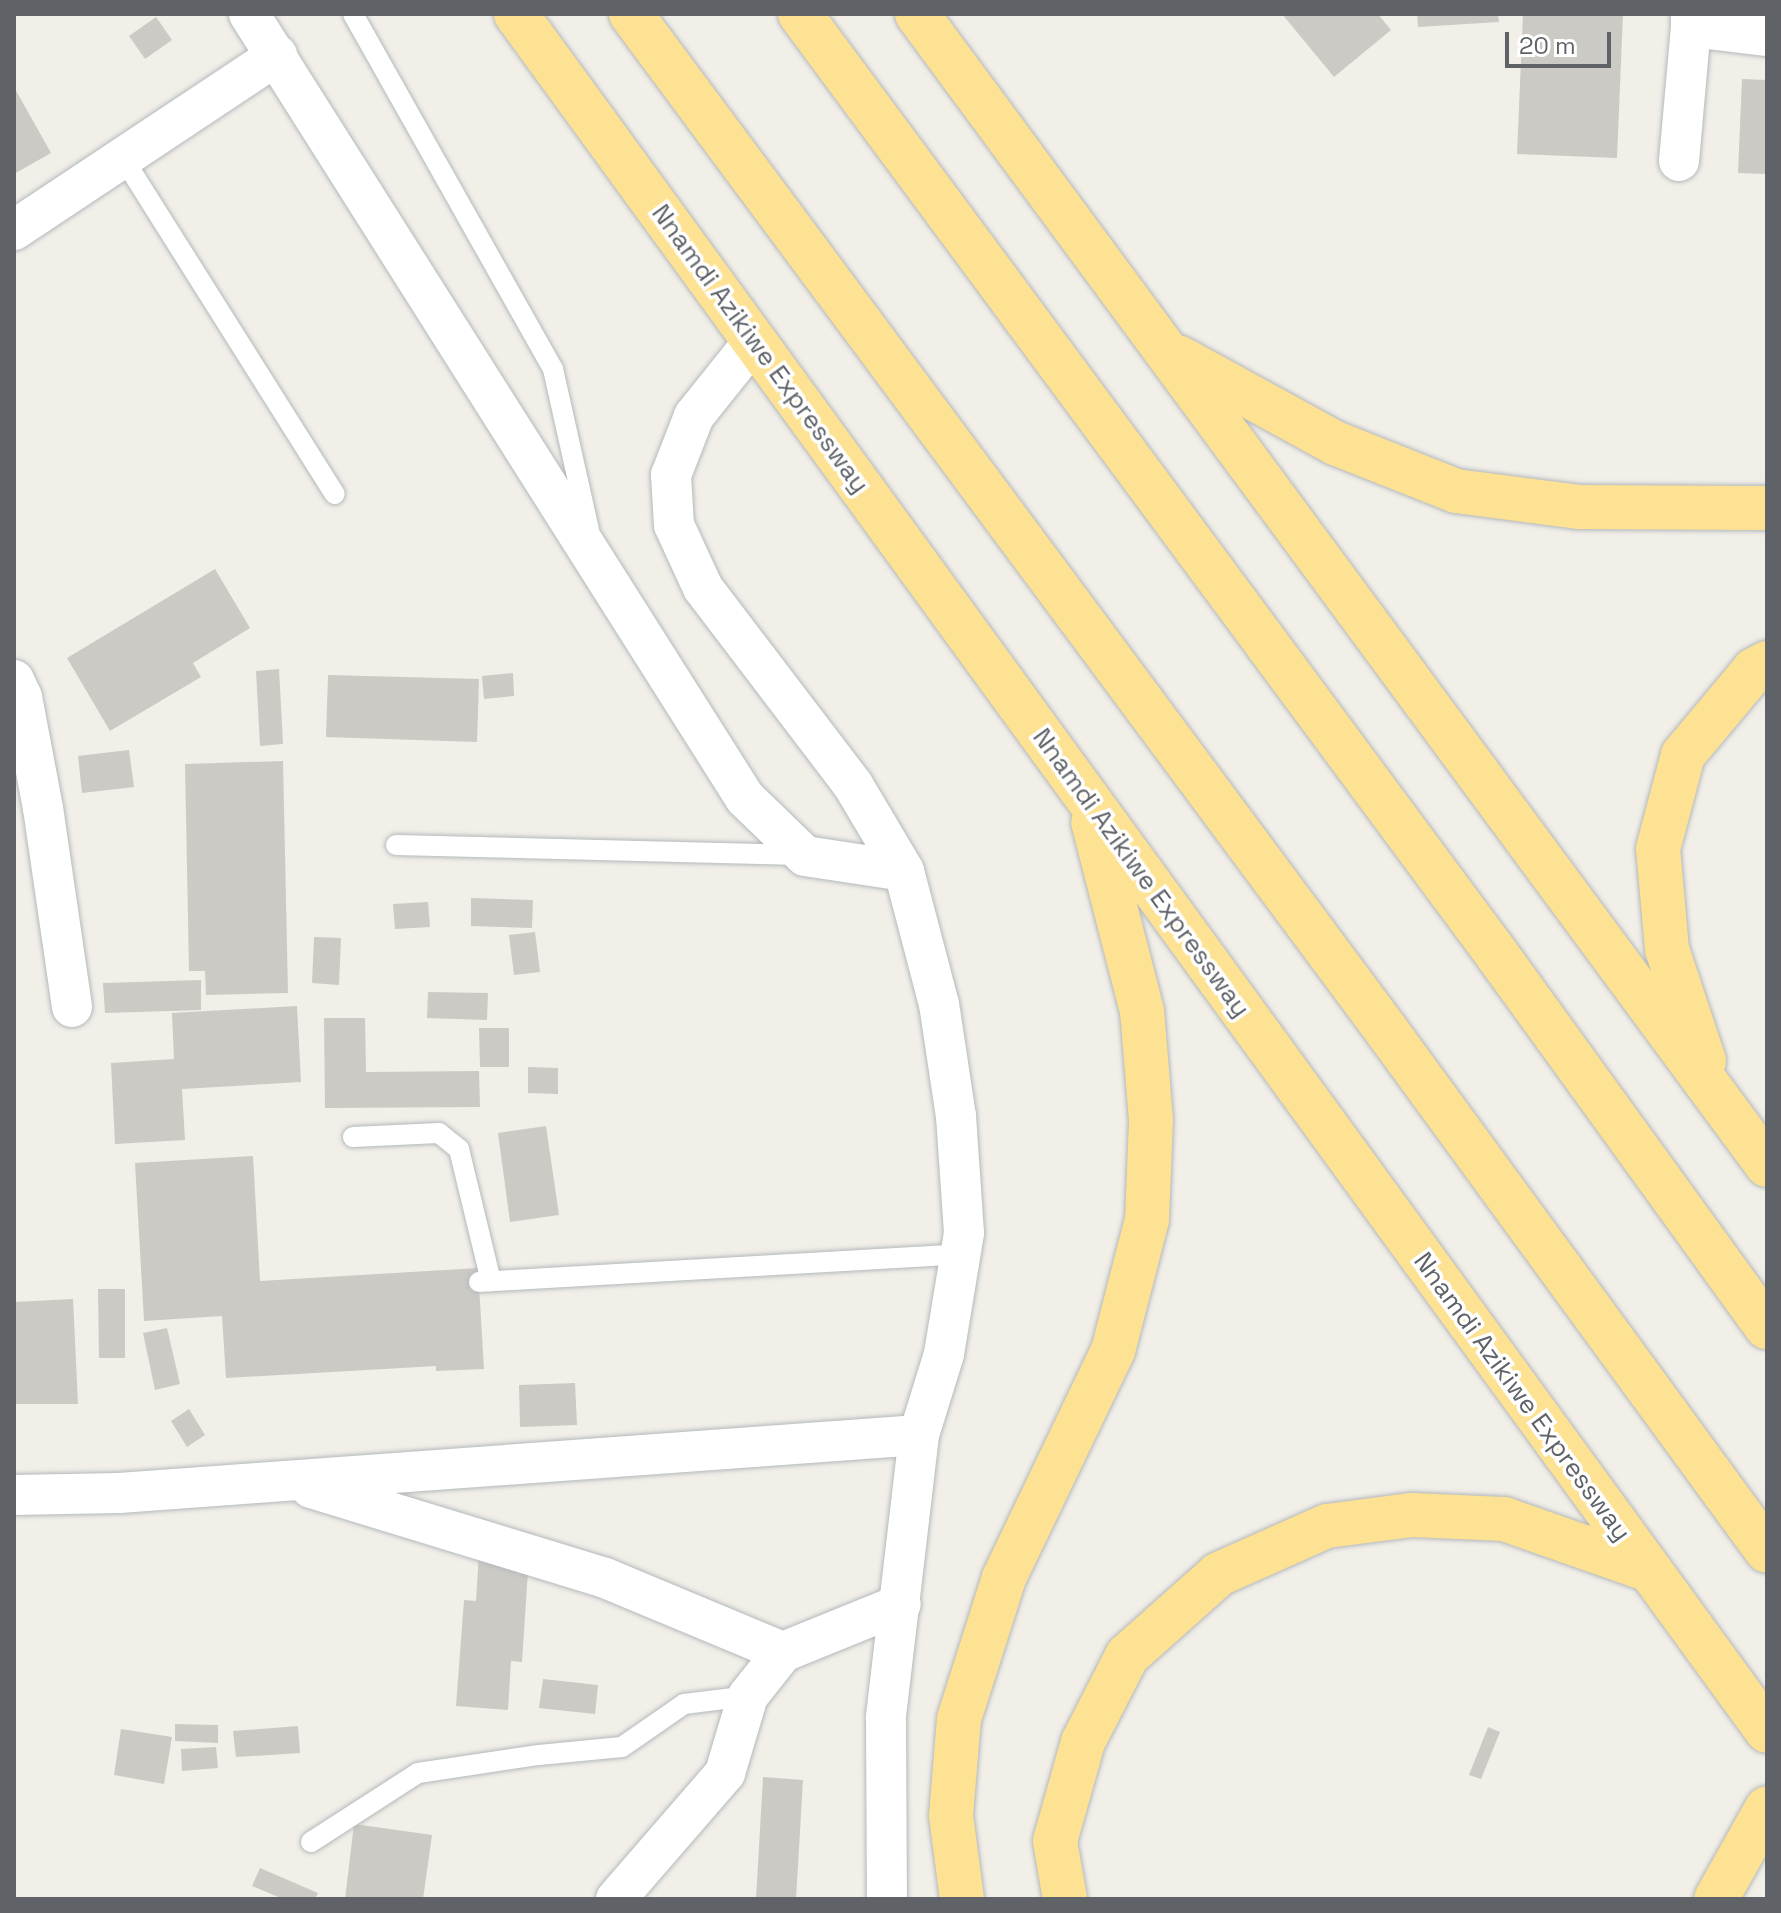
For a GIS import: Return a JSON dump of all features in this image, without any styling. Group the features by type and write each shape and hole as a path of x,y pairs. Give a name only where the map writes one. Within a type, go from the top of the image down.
{"highway":[{"path":"631,14 1386,1030 1767,1551"},
{"path":"800,14 1498,956 1767,1327"},
{"path":"917,14 1767,1165"},
{"name":"Nnamdi Azikiwe Expressway","path":"518,16 1767,1731"},
{"path":"1165,350 1335,443 1456,491 1580,507 1767,508"},
{"path":"1718,1101 1667,949 1658,849 1683,755 1754,670 1767,663"},
{"path":"962,1899 951,1816 959,1719 1004,1578 1113,1351 1147,1220 1151,1120 1142,1011 1087,800"},
{"path":"1065,1899 1055,1841 1083,1742 1127,1656 1219,1574 1327,1526 1412,1515 1504,1519 1647,1569"},
{"path":"1723,1884 1767,1808"}],"street":[{"path":"249,14 599,572 745,798 805,856 904,871"},
{"path":"1679,161 1691,20 1767,36"},
{"path":"14,230 277,55"},
{"path":"754,341 694,416 671,475 674,525 703,588 853,785 904,871 939,1004 956,1116 964,1233 944,1354 919,1435 886,1718 887,1899"},
{"path":"14,680 22,697 43,808 72,1007"},
{"path":"14,1495 119,1493 919,1435"},
{"path":"287,1481 605,1578 783,1652"},
{"path":"616,1899 725,1773 748,1696 783,1652 901,1604"}],"lane":[{"path":"353,14 553,369 599,572"},
{"path":"123,158 335,494"},
{"path":"396,845 805,856"},
{"path":"353,1137 439,1133 459,1149 485,1281 960,1254"},
{"path":"311,1842 418,1773 539,1755 622,1747 684,1704 748,1696"}],"building":[{"path":"1282,14 1378,14 1391,30 1334,77"},
{"path":"1417,14 1498,14 1499,22 1418,27"},
{"path":"1523,14 1623,14 1617,158 1517,154"},
{"path":"156,17 172,40 145,59 129,36"},
{"path":"1742,79 1767,80 1767,174 1738,173"},
{"path":"14,87 51,153 14,174"},
{"path":"215,569 250,628 193,663 201,677 110,731 67,658"},
{"path":"279,669 283,744 260,746 256,671"},
{"path":"513,673 514,696 484,699 482,676"},
{"path":"328,675 479,679 477,742 326,737"},
{"path":"129,750 134,787 82,793 78,756"},
{"path":"283,761 288,993 206,995 205,971 189,971 185,764"},
{"path":"471,898 533,900 532,928 471,926"},
{"path":"428,902 430,927 395,929 393,904"},
{"path":"535,932 540,972 514,975 509,935"},
{"path":"314,937 341,938 339,985 312,983"},
{"path":"201,980 201,1010 105,1013 103,983"},
{"path":"428,992 488,993 487,1020 427,1018"},
{"path":"297,1006 301,1082 182,1089 185,1140 115,1144 111,1063 174,1059 172,1013"},
{"path":"324,1018 365,1018 366,1072 479,1071 480,1107 325,1108"},
{"path":"479,1028 509,1028 509,1067 480,1067"},
{"path":"528,1067 558,1068 558,1094 528,1093"},
{"path":"546,1126 559,1215 510,1222 498,1133"},
{"path":"253,1156 260,1281 478,1268 484,1369 436,1371 436,1366 226,1378 222,1316 144,1321 135,1163"},
{"path":"98,1289 125,1289 125,1358 99,1358"},
{"path":"73,1299 78,1404 14,1404 14,1302"},
{"path":"167,1328 180,1384 155,1390 143,1333"},
{"path":"575,1383 577,1425 520,1427 519,1385"},
{"path":"189,1409 205,1435 187,1447 171,1421"},
{"path":"479,1552 529,1555 522,1662 511,1661 508,1710 456,1706 464,1600 476,1601"},
{"path":"543,1679 598,1685 595,1714 539,1708"},
{"path":"175,1724 218,1725 218,1743 175,1741"},
{"path":"298,1726 300,1753 236,1757 233,1731"},
{"path":"1488,1727 1500,1732 1481,1779 1469,1775"},
{"path":"121,1729 172,1737 164,1784 114,1775"},
{"path":"216,1747 218,1768 182,1771 181,1749"},
{"path":"763,1777 803,1780 796,1899 756,1899"},
{"path":"354,1824 432,1835 423,1899 345,1899"},
{"path":"260,1868 318,1893 315,1899 283,1899 252,1886"}]}
